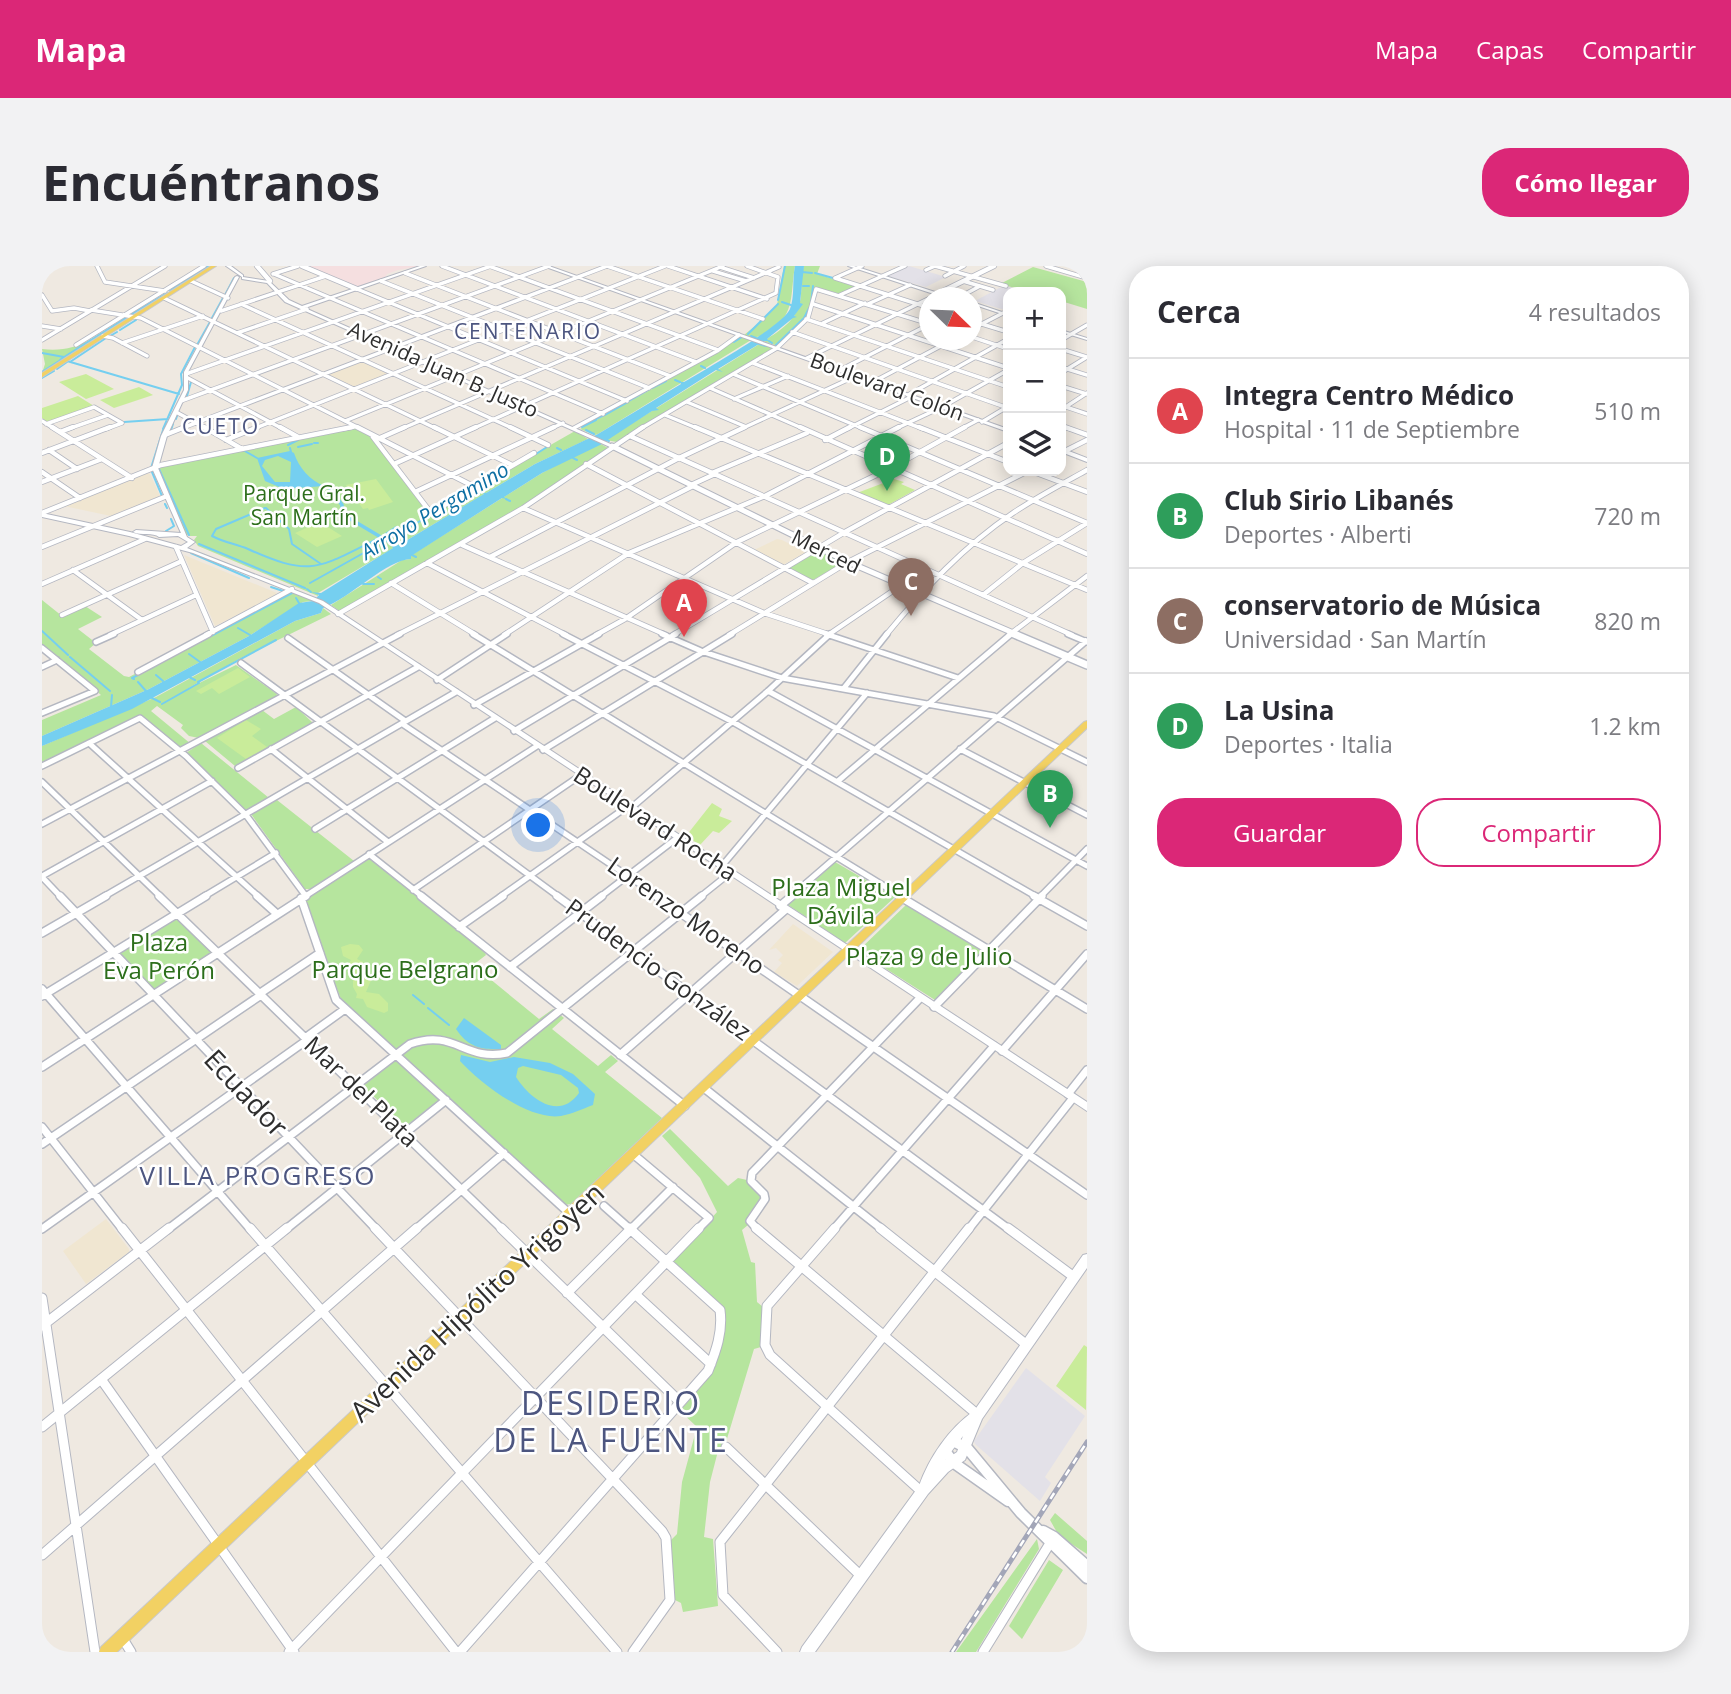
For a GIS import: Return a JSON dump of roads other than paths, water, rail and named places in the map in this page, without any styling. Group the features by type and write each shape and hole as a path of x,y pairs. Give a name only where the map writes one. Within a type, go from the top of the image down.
{"main road":[{"path":"42,375 214,266"},
{"path":"226,266 240,278 269,282"},
{"path":"305,308 424,266"},
{"name":"Boulevard Colón","path":"547,266 1003,429"},
{"path":"850,266 919,287"},
{"path":"240,278 186,376 186,390 165,435 155,468 186,536 204,551 292,589"},
{"name":"Avenida Juan B. Justo","path":"269,282 282,299 610,445"},
{"path":"982,307 1003,313"},
{"path":"1066,332 1087,339"},
{"path":"1066,453 1087,460"},
{"path":"43,513 178,548 292,589"},
{"path":"159,543 154,539 178,528 179,523"},
{"path":"96,525 186,536"},
{"path":"178,548 192,541"},
{"name":"Boulevard Rocha","path":"292,589 331,609 1087,1107"},
{"name":"Avenida Hipólito Yrigoyen","path":"106,1652 1087,724"},
{"path":"923,1491 926,1480 954,1446 968,1420 978,1415 1087,1259"},
{"path":"807,1652 923,1491 944,1468 954,1463 954,1446"}],"street":[{"path":"42,267 52,266"},
{"path":"97,266 105,282 132,286 165,296 512,465"},
{"path":"42,340 165,266"},
{"path":"76,345 124,315 165,296 176,283 204,266"},
{"name":"Avenida Juan B. Justo","path":"257,266 269,282"},
{"path":"265,276 300,266 627,401"},
{"path":"442,266 696,362"},
{"path":"186,376 490,266 718,350"},
{"path":"181,401 547,266"},
{"path":"165,435 607,266 763,319"},
{"path":"226,440 667,266 767,299"},
{"path":"394,464 776,293 779,278 747,266"},
{"path":"840,295 905,266"},
{"path":"926,270 935,266 1006,286"},
{"path":"964,266 945,278 993,290"},
{"path":"952,287 994,266"},
{"path":"1045,266 1087,278"},
{"path":"345,421 722,267 754,278"},
{"path":"380,438 779,267"},
{"path":"859,267 835,278 917,304"},
{"path":"713,271 746,281"},
{"path":"405,273 670,376"},
{"path":"274,274 603,414"},
{"path":"220,311 326,276"},
{"path":"381,281 649,388"},
{"path":"176,283 188,283 228,298"},
{"path":"822,324 910,285"},
{"path":"338,614 462,545 523,508 610,445 630,436 777,348 806,319 816,289 919,321"},
{"path":"42,292 52,311 75,308 124,315 163,329 475,486"},
{"path":"241,304 548,445"},
{"path":"813,304 919,339"},
{"path":"807,358 917,304"},
{"path":"237,333 305,308"},
{"path":"982,324 1003,315"},
{"path":"122,343 203,316"},
{"path":"806,319 1003,385"},
{"path":"1066,337 1086,322"},
{"path":"982,324 1003,331"},
{"path":"42,326 61,329"},
{"path":"840,370 919,329"},
{"path":"113,330 121,332"},
{"path":"792,332 1003,406"},
{"path":"574,428 627,401 740,335"},
{"path":"103,336 147,356"},
{"path":"982,341 1003,347"},
{"path":"825,440 910,396 1003,342"},
{"path":"873,382 933,350"},
{"path":"953,350 1003,367"},
{"path":"1064,350 1087,357"},
{"path":"1068,369 1087,357"},
{"path":"753,363 1003,460"},
{"path":"1068,369 1087,375"},
{"path":"437,680 629,553 765,496 910,424 1003,372"},
{"path":"733,374 1087,523"},
{"path":"186,376 299,438"},
{"path":"734,400 788,376"},
{"path":"490,557 679,458 856,376"},
{"path":"710,388 1087,554"},
{"path":"1066,388 1087,394"},
{"path":"1066,405 1087,394"},
{"path":"687,402 744,426"},
{"path":"42,453 122,423 94,407 44,423"},
{"path":"1066,408 1087,414"},
{"path":"474,705 625,619 737,542 891,468 1003,409"},
{"path":"176,412 242,449"},
{"path":"60,432 108,415"},
{"path":"665,415 1087,590"},
{"path":"44,423 131,478"},
{"path":"415,492 563,423"},
{"path":"43,513 155,468 356,426"},
{"path":"1066,428 1087,437"},
{"path":"369,433 382,446 431,513 534,453"},
{"path":"42,824 480,591 714,474 807,433"},
{"path":"620,1055 738,951 835,857 1086,641 630,436"},
{"path":"1066,450 1087,437"},
{"name":"Merced","path":"610,445 919,595 1087,665"},
{"path":"514,731 845,532 1003,446"},
{"path":"49,450 77,468"},
{"path":"42,482 102,459"},
{"path":"586,464 813,583"},
{"path":"844,688 919,595 974,543 1004,519 1087,470"},
{"path":"42,472 80,498"},
{"path":"42,1067 484,781 603,712 848,562 1020,476"},
{"path":"1044,476 1087,492"},
{"path":"42,547 167,496"},
{"path":"523,508 764,612 958,678"},
{"path":"983,595 1023,563 1087,523"},
{"path":"42,584 145,539"},
{"path":"462,545 701,651 782,678 997,717 1087,762"},
{"path":"178,548 213,632"},
{"path":"62,615 182,561"},
{"path":"427,564 626,664 733,722 956,848 1087,926"},
{"path":"73,570 142,620"},
{"path":"838,781 1030,617 1087,576"},
{"path":"391,583 766,815 1087,1009"},
{"path":"459,927 630,807 733,722 829,634 900,586"},
{"path":"138,672 292,589"},
{"path":"96,642 196,595"},
{"name":"Lorenzo Moreno","path":"288,638 404,720 404,723 484,781 682,912 1087,1195"},
{"path":"42,648 95,691 94,694 42,713"},
{"path":"42,667 57,660"},
{"name":"Prudencio González","path":"241,663 1074,1277"},
{"path":"238,768 418,667"},
{"path":"768,691 1087,866"},
{"path":"42,933 456,692"},
{"path":"721,867 867,693"},
{"path":"42,766 140,718 180,751 246,815 276,853 303,897 336,1000 570,1214"},
{"path":"315,830 495,719"},
{"path":"89,743 277,914"},
{"path":"960,749 1087,815"},
{"path":"271,750 388,842"},
{"path":"413,890 581,775"},
{"path":"42,877 212,781"},
{"name":"Mar del Plata","path":"42,782 680,1402"},
{"path":"510,967 677,838"},
{"path":"934,1007 1087,849"},
{"path":"276,853 43,993 617,1652"},
{"path":"369,854 685,1106"},
{"path":"44,1324 355,1086 421,1039 439,1037 478,1055 500,1055 518,1045 730,873"},
{"name":"Ecuador","path":"42,877 665,1535 670,1600 632,1652"},
{"path":"42,1144 320,953"},
{"path":"923,1491 770,1355 765,1345 768,1303 948,1098 1087,954"},
{"path":"920,998 750,1178 765,1196 765,1202 752,1215 750,1222 978,1415"},
{"path":"42,1229 345,1009"},
{"path":"777,1652 723,1595 719,1545 1027,1154 1087,1070"},
{"path":"704,1088 1027,1345"},
{"path":"42,1427 446,1100"},
{"path":"42,1127 306,1464 458,1652 613,1479 711,1364 722,1324 720,1310 604,1206"},
{"path":"42,1555 504,1153"},
{"path":"101,1379 292,1651 709,1218 633,1154"},
{"path":"567,1293 673,1187"},
{"path":"635,1294 711,1364"},
{"path":"42,1298 95,1652"},
{"path":"954,1446 954,1463 1019,1510"},
{"path":"954,1446 1087,1578"},
{"path":"726,1447 861,1576"},
{"path":"1051,1541 1087,1566"},
{"path":"983,1652 1051,1541"},
{"path":"122,1637 131,1652"}],"water":[{"path":"795,266 804,266 800,303 803,304 794,316 797,317 767,339 769,341 764,341 718,369 723,372 716,370 656,408 659,410 652,411 600,445 542,473 504,497 506,499 502,498 411,556 411,559 391,565 323,608 321,613 295,621 132,709 42,746 42,736 149,689 249,636 299,603 313,601 319,595 311,592 321,593 393,548 391,545 396,546 394,543 399,545 484,494 482,492 486,493 535,464 598,434 681,384 680,382 742,347 773,326 790,309"},
{"path":"290,451 306,473 324,486 284,489 265,481 257,458","holes":["278,456 291,462 290,482 275,482 262,466 265,460"]},
{"path":"464,1018 501,1045 501,1049 481,1048 465,1040 456,1029"},
{"path":"461,1055 490,1062 514,1057 550,1063 573,1074 595,1094 593,1105 561,1116 535,1113 506,1099 460,1061","holes":["523,1066 561,1075 578,1088 579,1093 571,1101 554,1106 545,1104 529,1093 516,1077 518,1068"]}],"waterway":[{"path":"182,283 209,266"},
{"path":"778,300 785,266"},
{"path":"802,272 812,273"},
{"path":"815,273 833,278"},
{"path":"225,295 234,278"},
{"path":"170,291 180,284"},
{"path":"803,286 809,286"},
{"path":"811,303 813,286"},
{"path":"132,314 167,293"},
{"path":"212,318 223,298"},
{"path":"782,302 791,305"},
{"path":"748,334 778,304"},
{"path":"776,345 804,318 809,308"},
{"path":"64,357 126,318"},
{"path":"120,330 136,320"},
{"path":"197,345 210,322"},
{"path":"110,336 117,332"},
{"path":"751,336 756,338"},
{"path":"734,342 742,337"},
{"path":"70,362 106,338"},
{"path":"759,344 766,346"},
{"path":"178,394 182,385 181,374 195,347"},
{"path":"42,353 64,357"},
{"path":"63,360 60,360 64,357"},
{"path":"42,372 59,361"},
{"path":"57,369 67,362"},
{"path":"70,362 178,394"},
{"path":"701,366 705,368"},
{"path":"42,378 54,371"},
{"path":"675,380 680,382"},
{"path":"652,388 666,381"},
{"path":"187,396 191,382"},
{"path":"629,401 650,389"},
{"path":"167,419 178,394"},
{"path":"605,415 628,402"},
{"path":"596,419 604,415"},
{"path":"124,422 167,419"},
{"path":"163,429 167,419"},
{"path":"582,427 596,420"},
{"path":"171,430 173,424"},
{"path":"151,468 163,430"},
{"path":"586,430 594,434"},
{"path":"288,445 298,440"},
{"path":"605,440 609,441"},
{"path":"298,447 312,444"},
{"path":"536,454 547,447"},
{"path":"290,448 291,452"},
{"path":"557,448 561,450"},
{"path":"243,450 257,458"},
{"path":"573,458 577,460"},
{"path":"159,469 189,535"},
{"path":"152,472 162,496"},
{"name":"Arroyo Pergamino","path":"324,486 329,487 342,505 342,514 379,536"},
{"path":"506,499 510,501"},
{"path":"165,504 167,508"},
{"name":"Arroyo Pergamino","path":"265,508 216,529 212,536 287,564 301,566 328,562 379,538"},
{"path":"266,508 289,529 292,544 321,564"},
{"name":"Arroyo Pergamino","path":"387,540 429,516"},
{"path":"166,531 174,526 171,519"},
{"name":"Arroyo Pergamino","path":"381,537 396,527"},
{"name":"Arroyo Pergamino","path":"386,539 389,542"},
{"path":"199,544 305,588"},
{"name":"Arroyo Pergamino","path":"310,583 376,546"},
{"path":"191,553 249,578"},
{"path":"412,555 416,557"},
{"path":"363,584 374,584"},
{"path":"271,587 283,591"},
{"path":"307,589 311,592"},
{"path":"209,637 292,593"},
{"path":"296,598 299,603"},
{"path":"238,628 250,635"},
{"path":"42,631 68,655"},
{"path":"199,642 207,638"},
{"path":"198,682 276,640"},
{"path":"189,654 200,662"},
{"path":"70,657 110,691"},
{"path":"150,669 157,665"},
{"path":"134,679 132,678 138,675"},
{"path":"156,675 163,681"},
{"path":"189,677 195,680"},
{"path":"138,682 146,691"},
{"path":"162,704 199,683"},
{"path":"111,707 112,695"},
{"path":"152,698 160,702"},
{"path":"413,995 424,1004"},
{"path":"428,1008 449,1025"}],"railway":[{"path":"952,1652 1087,1442"}],"place":[{"name":"La Usina","path":"887,491"},
{"name":"conservatorio de Música","path":"911,616"},
{"name":"Integra Centro Médico","path":"684,637"},
{"name":"Club Sirio Libanés","path":"1050,828"}],"district":[{"name":"CENTENARIO","path":"528,332"},
{"name":"CUETO","path":"221,427"},
{"name":"VILLA PROGRESO","path":"258,1176"},
{"name":"DESIDERIO DE LA FUENTE","path":"611,1422"}],"park label":[{"name":"Parque Gral. San Martín","path":"304,506"},
{"name":"Plaza Miguel Dávila","path":"841,902"},
{"name":"Plaza Eva Perón","path":"159,957"},
{"name":"Plaza 9 de Julio","path":"929,957"},
{"name":"Parque Belgrano","path":"405,970"}]}
